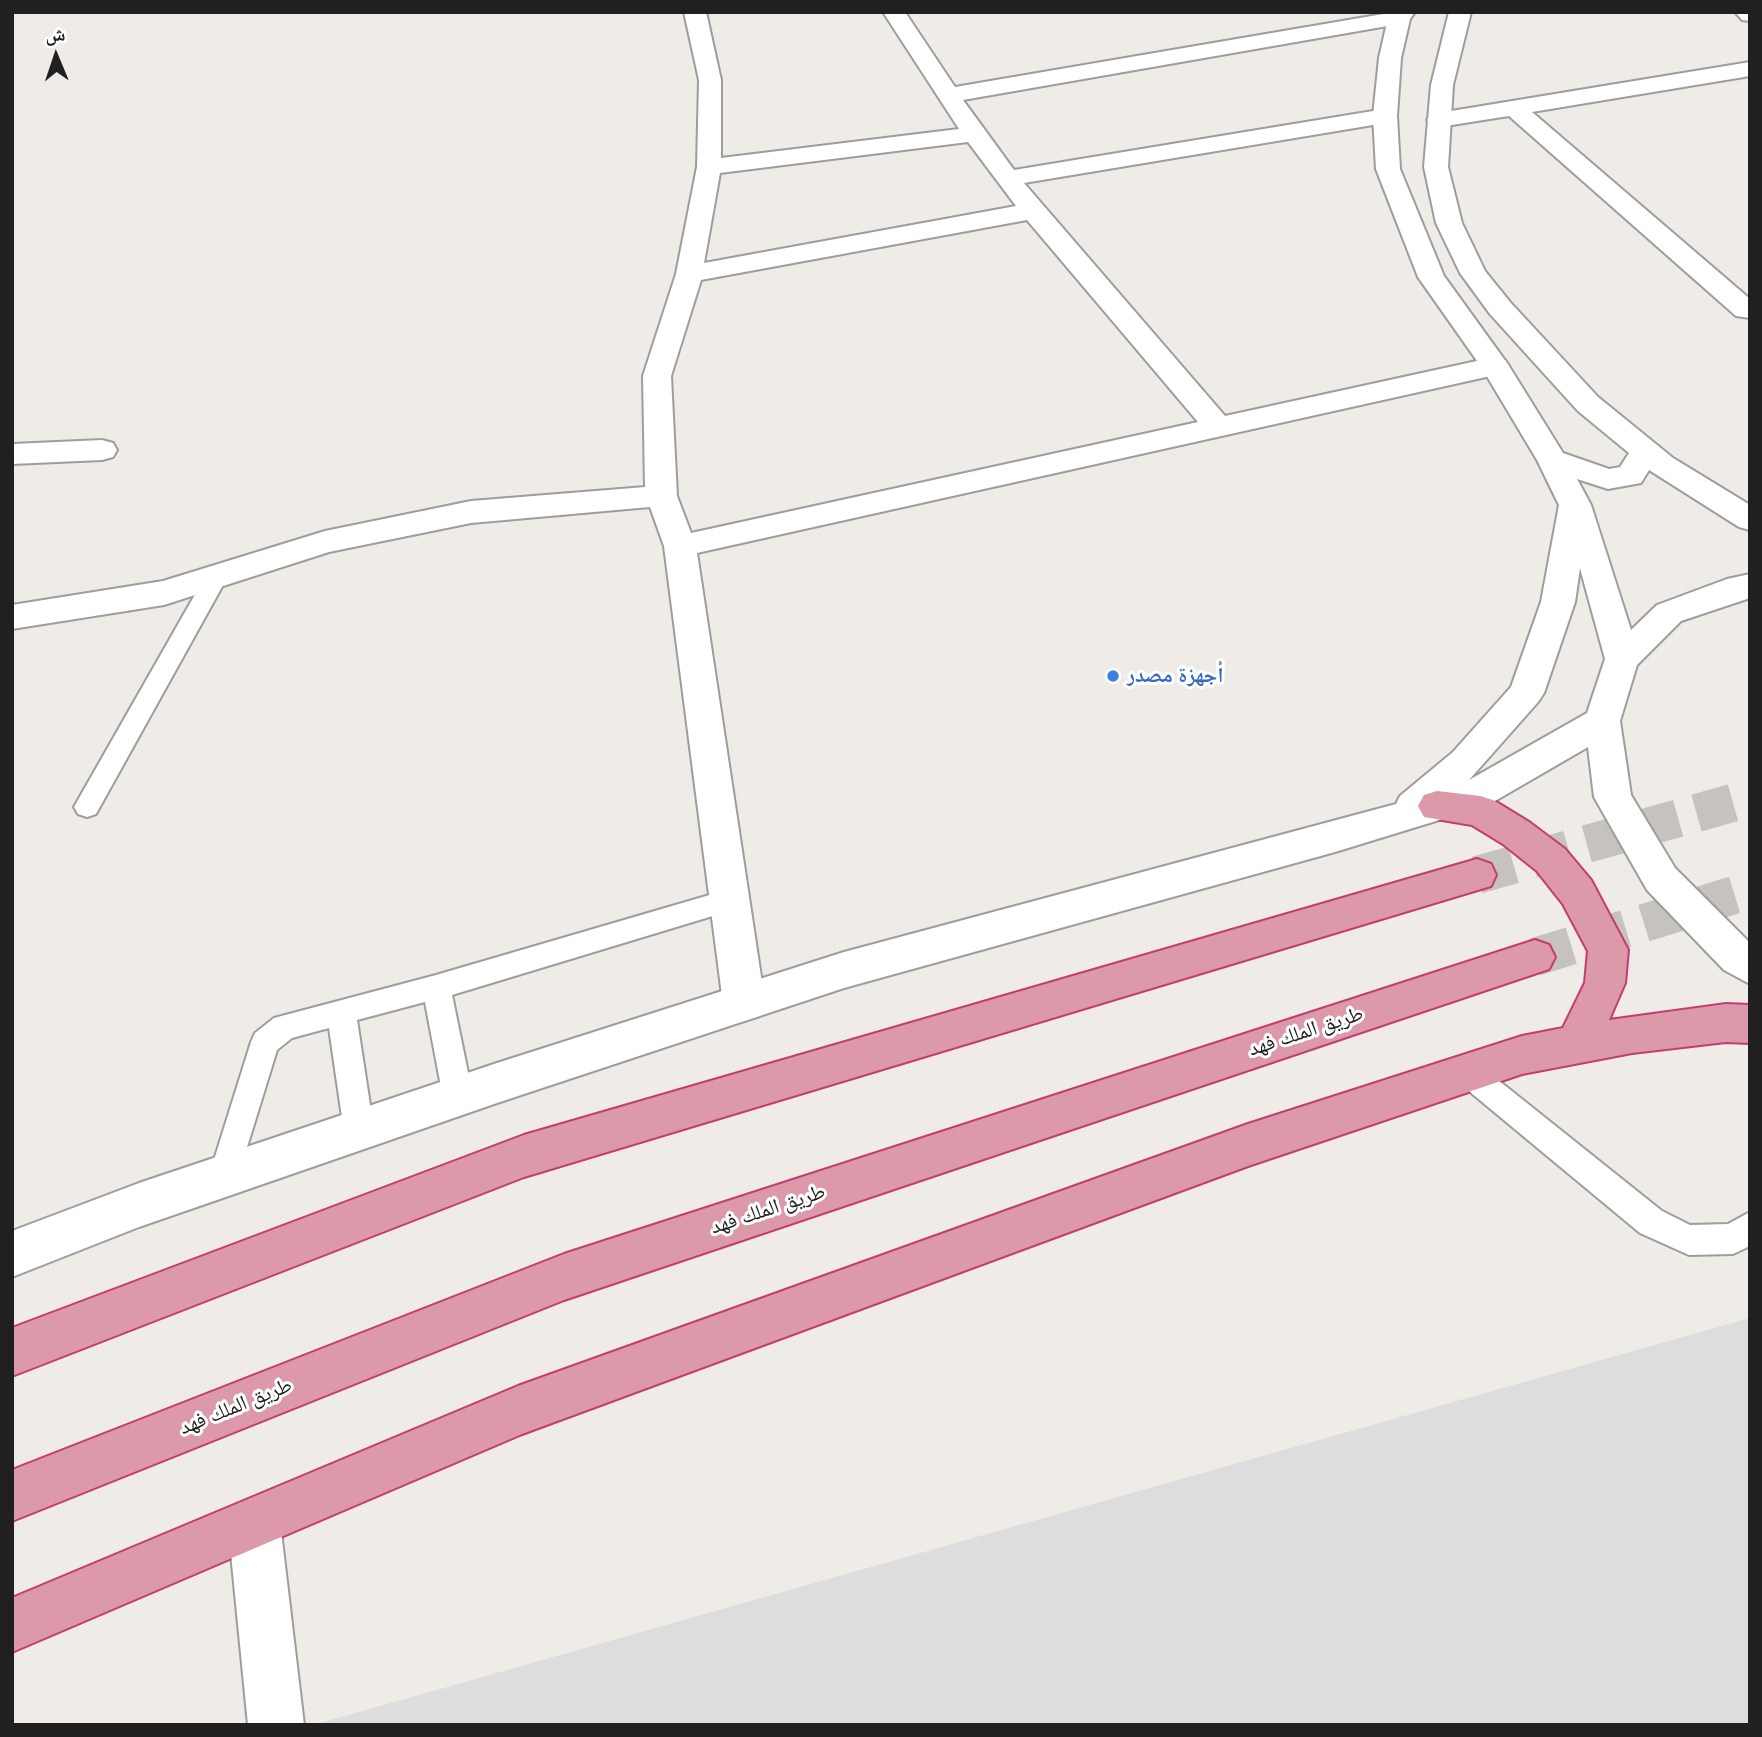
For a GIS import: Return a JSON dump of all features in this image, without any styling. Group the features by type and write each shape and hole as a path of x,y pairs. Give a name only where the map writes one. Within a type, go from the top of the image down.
{"highway":[{"path":"1419,812 1480,811 1516,833 1551,860 1577,892 1608,950 1605,983 1577,1044"},
{"path":"12,1352 524,1156 1477,875"},
{"name":"طريق الملك فهد","path":"12,1496 564,1277 1535,957"},
{"path":"12,1625 518,1411 1248,1145 1522,1055 1632,1034 1726,1023 1750,1024"}],"street":[{"path":"894,12 974,134 1033,211 1219,428"},
{"path":"1460,12 1442,85 1436,167 1449,223 1473,273 1500,308 1588,404 1662,466 1750,519"},
{"path":"699,13 710,80 709,167 689,274 657,376 661,496 680,546 744,1003"},
{"path":"950,94 1401,15 1390,58 1385,116 1388,169 1431,277 1495,366 1552,460 1575,505 1622,659"},
{"path":"1439,120 1750,69"},
{"path":"1514,108 1746,310 1750,310"},
{"path":"1008,178 1385,116"},
{"path":"709,167 974,134"},
{"path":"689,274 1033,211"},
{"path":"680,546 1495,366"},
{"path":"12,454 102,450"},
{"path":"1552,460 1608,480 1630,476 1646,452"},
{"path":"12,617 164,593 325,542 471,512 661,496"},
{"path":"1419,812 1525,693 1558,602 1575,505"},
{"path":"1750,586 1739,587 1670,613 1622,659 1602,721 1614,797 1661,880 1738,958 1750,966"},
{"path":"12,1254 139,1205 844,970 1475,795 1602,721"},
{"path":"254,1523 276,1725"}],"lane":[{"path":"87,807 217,576"},
{"path":"224,1176 265,1042 284,1027 436,987 730,900"},
{"path":"436,987 458,1097"},
{"path":"341,1012 359,1131"},
{"path":"1468,1073 1651,1222 1689,1241 1733,1239 1750,1227"}],"shaded area":[{"path":"1750,1318 1750,1725 313,1725"}],"tunnel":[{"path":"1477,875 1750,798"},
{"path":"1535,957 1750,890"}],"place":[{"name":"أجهزة مصدر","path":"1113,676"}]}
